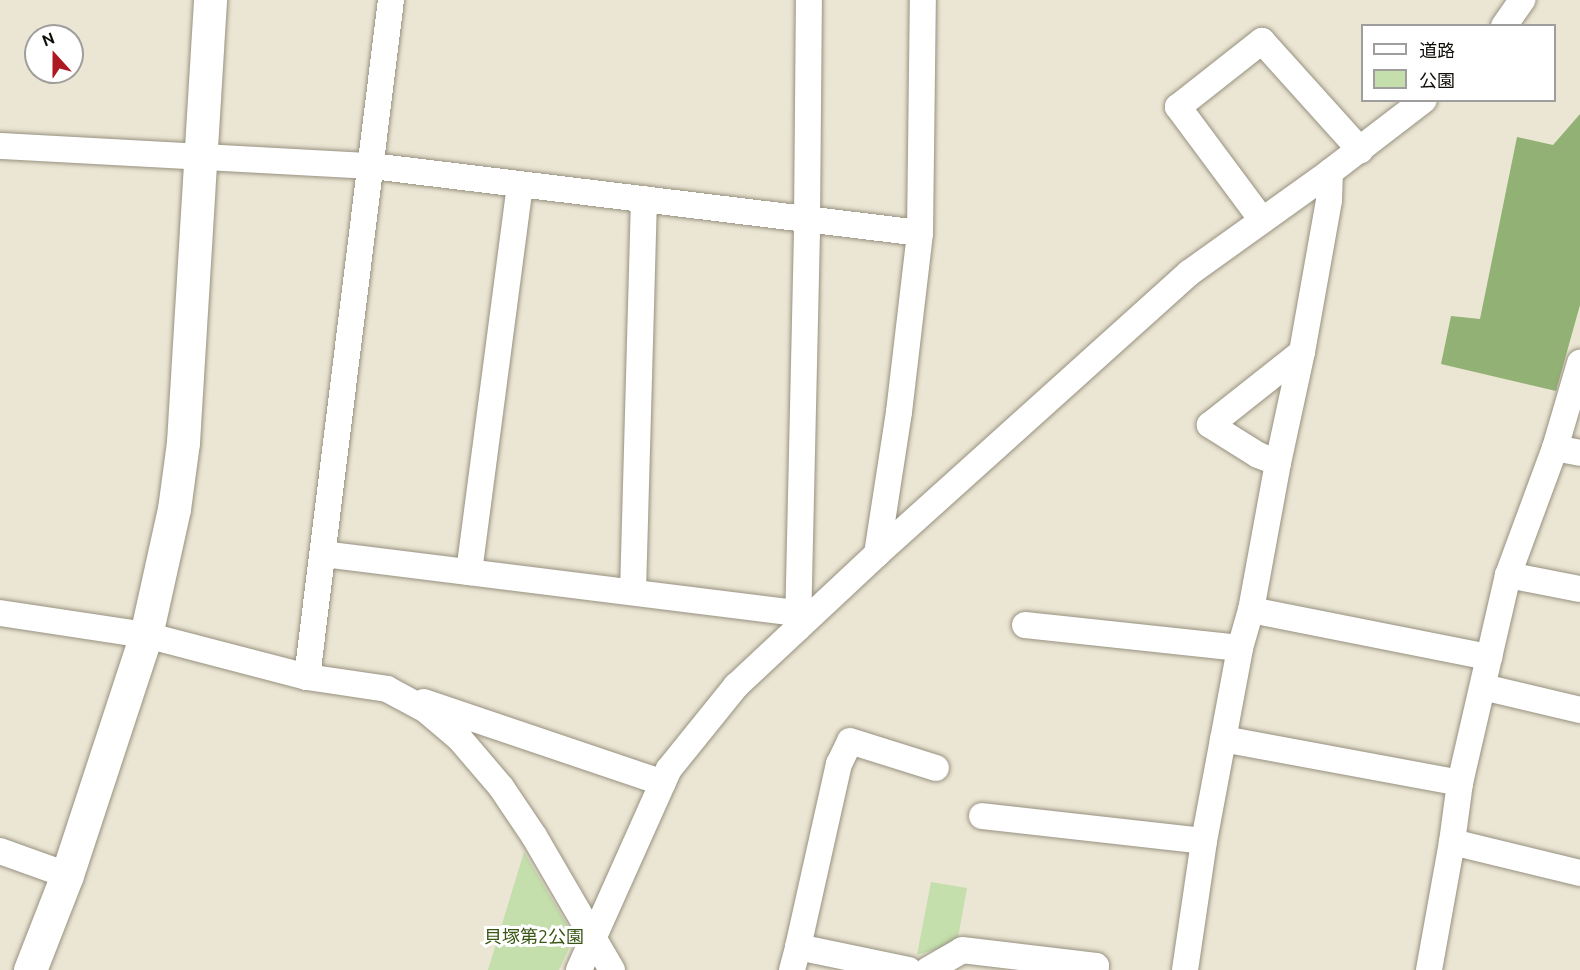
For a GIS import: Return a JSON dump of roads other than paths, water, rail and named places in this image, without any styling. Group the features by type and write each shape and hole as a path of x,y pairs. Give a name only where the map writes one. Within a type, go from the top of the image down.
{"street":[{"path":"30,970 67,875 146,635 174,509 183,442 210,0"},
{"path":"307,677 391,0"},
{"path":"798,620 807,220 809,0"},
{"path":"877,554 898,412 920,233 923,0"},
{"path":"1505,24 1522,0"},
{"path":"1262,220 1178,107 1262,41 1360,150"},
{"path":"579,970 669,770 736,686 798,620 877,554 1189,273 1360,150 1421,102"},
{"path":"0,146 372,166 920,233"},
{"path":"1185,970 1204,841 1240,648 1251,610 1278,463 1302,352 1329,200 1330,172"},
{"path":"469,572 520,184"},
{"path":"633,592 644,199"},
{"path":"1278,463 1258,455 1210,425 1302,352"},
{"path":"1429,970 1460,783 1508,575 1555,448 1580,363"},
{"path":"1555,448 1580,453"},
{"path":"324,554 633,592 798,620"},
{"path":"1508,575 1580,589"},
{"path":"1251,610 1489,657"},
{"path":"0,613 146,635 307,677 387,689 663,783"},
{"path":"1024,626 1240,648"},
{"path":"1483,687 1580,710"},
{"path":"387,689 426,710 443,724 460,739 501,787 534,836 612,970"},
{"path":"1223,740 1460,783"},
{"path":"909,970 795,958 838,764 850,741 936,768"},
{"path":"982,816 1204,841"},
{"path":"1452,842 1580,873"},
{"path":"0,851 67,875"},
{"path":"928,970 962,950 1096,966 1095,970"}],"park label":[{"name":"貝塚第2公園","path":"534,936"}]}
